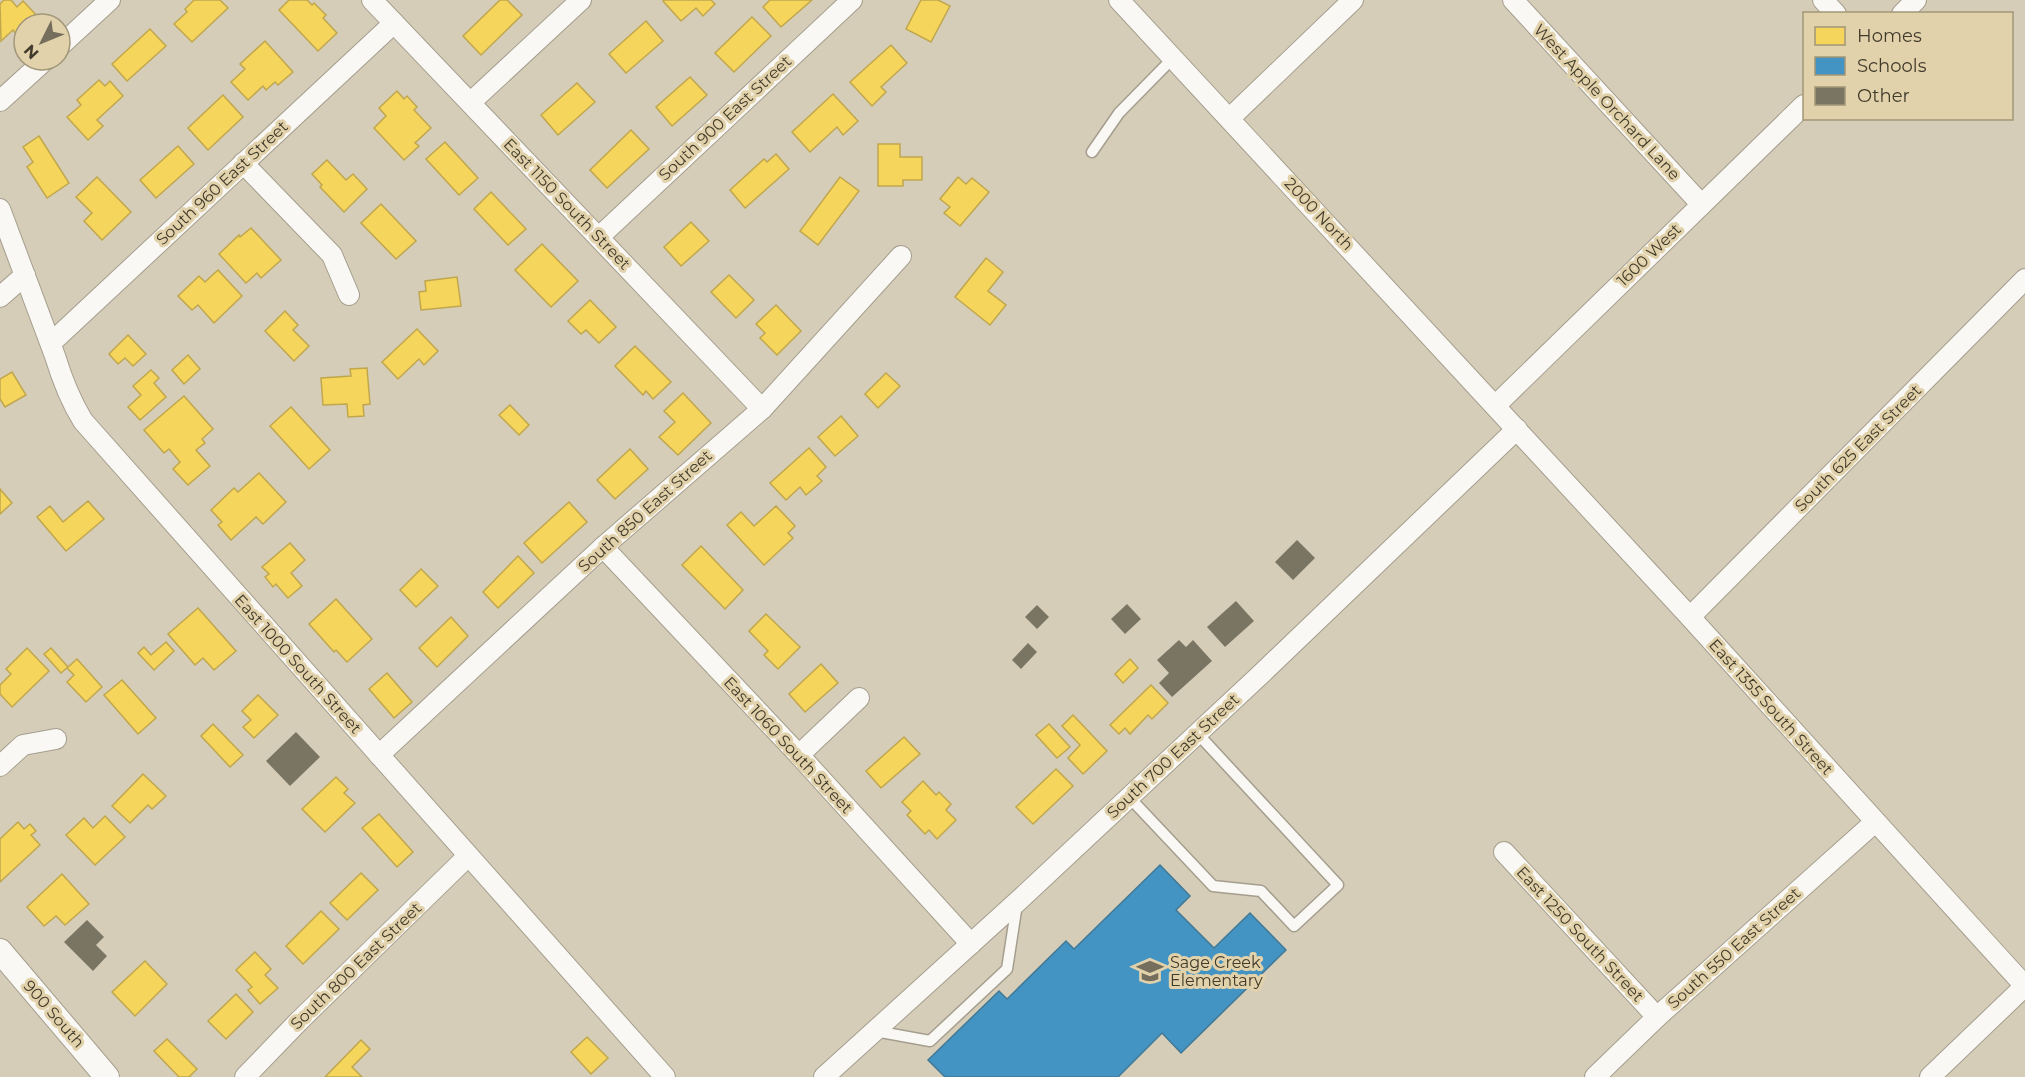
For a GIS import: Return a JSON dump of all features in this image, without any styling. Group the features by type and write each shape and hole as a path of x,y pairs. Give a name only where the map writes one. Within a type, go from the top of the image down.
{"street":[{"path":"72,35 110,0"},
{"name":"East 1150 South Street","path":"372,0 762,408"},
{"path":"471,102 581,0"},
{"name":"South 900 East Street","path":"599,237 852,0"},
{"name":"2000 North","path":"1119,0 1516,429"},
{"path":"1230,118 1353,0"},
{"name":"West Apple Orchard Lane","path":"1513,0 1701,204"},
{"path":"1823,0 1834,12"},
{"path":"1904,12 1916,0"},
{"name":"South 960 East Street","path":"51,343 394,22"},
{"path":"0,101 32,72"},
{"name":"1600 West","path":"1496,405 1803,106"},
{"path":"243,163 332,255 349,295"},
{"name":"East 1000 South Street","path":"0,209 71,401 83,421 665,1077"},
{"name":"South 850 East Street","path":"379,754 603,548 762,408 901,256"},
{"path":"0,297 25,275"},
{"name":"South 625 East Street","path":"1690,617 2025,279"},
{"name":"East 1355 South Street","path":"1516,429 2025,986"},
{"name":"South 700 East Street","path":"824,1077 1017,902 1516,429"},
{"name":"East 1060 South Street","path":"603,548 799,755 971,944"},
{"path":"799,755 859,698"},
{"path":"0,766 23,745 56,739"},
{"name":"South 550 East Street","path":"1595,1077 1657,1017 1875,822"},
{"name":"East 1250 South Street","path":"1504,852 1657,1017"},
{"name":"South 800 East Street","path":"245,1077 468,856"},
{"name":"900 South","path":"0,951 107,1077"},
{"path":"1930,1077 2025,986"}],"lane":[{"path":"1092,152 1119,113 1174,57"},
{"path":"1129,797 1214,886 1261,891 1294,926 1303,918 1338,885 1197,733"},
{"path":"874,1031 930,1041 1007,969 1017,902"}],"building: Homes":[{"path":"4,0 11,0 17,7 23,1 33,12 12,12 12,31 1,41 0,4"},
{"path":"194,0 220,0 228,8 192,42 174,24 187,12 185,9"},
{"path":"289,0 307,0 312,5 314,3 326,15 323,18 337,33 318,51 279,10"},
{"path":"500,0 507,0 522,15 481,55 463,36"},
{"path":"664,0 711,0 715,4 703,16 696,8 681,21"},
{"path":"770,0 812,0 781,27 763,7"},
{"path":"921,0 938,0 950,6 931,42 906,29"},
{"path":"752,17 771,36 734,72 715,53"},
{"path":"646,21 663,41 626,73 609,54"},
{"path":"150,29 166,46 127,81 112,64"},
{"path":"265,41 293,72 278,85 275,82 266,90 263,86 248,100 231,82 245,69 240,64"},
{"path":"891,45 907,63 881,87 886,92 872,106 850,82"},
{"path":"690,77 707,95 672,126 656,107"},
{"path":"99,80 105,86 110,81 123,96 97,120 103,126 88,140 67,117 81,105 77,100"},
{"path":"577,83 595,102 558,135 541,115"},
{"path":"397,91 404,99 407,96 417,107 414,110 431,128 415,143 419,146 404,160 374,128 386,116 379,108"},
{"path":"833,94 858,121 843,135 837,127 810,152 792,132"},
{"path":"223,95 243,117 208,150 188,128"},
{"path":"631,130 649,149 607,188 590,170"},
{"path":"39,136 69,183 47,198 27,167 33,162 23,147"},
{"path":"445,142 478,178 459,195 426,159"},
{"path":"878,144 900,144 900,157 922,157 922,180 903,180 903,186 878,186"},
{"path":"178,146 194,164 156,198 140,180"},
{"path":"776,154 789,169 745,208 730,190 764,159 767,162"},
{"path":"327,160 346,180 353,174 367,189 344,212 320,187 322,185 312,174"},
{"path":"97,177 131,212 102,240 84,221 92,213 76,197"},
{"path":"840,177 859,191 818,245 800,231"},
{"path":"958,177 966,184 972,178 989,192 960,226 944,213 950,207 940,199"},
{"path":"491,192 526,229 508,245 474,209"},
{"path":"381,204 416,241 396,259 361,223"},
{"path":"691,222 709,241 681,266 664,247"},
{"path":"251,228 281,260 261,278 257,273 246,283 219,254 239,235 240,237"},
{"path":"542,244 578,281 551,307 515,270"},
{"path":"986,258 1003,272 988,291 1006,305 990,325 955,297"},
{"path":"218,270 242,296 214,323 198,305 192,310 178,296 199,276 205,282"},
{"path":"729,275 754,300 736,318 711,292"},
{"path":"457,277 461,306 421,310 419,292 426,291 425,281"},
{"path":"590,300 616,327 599,343 586,330 581,334 568,321"},
{"path":"776,305 801,331 777,355 760,338 765,333 756,324"},
{"path":"285,311 298,325 293,330 309,346 294,361 265,331"},
{"path":"417,329 438,351 424,365 419,359 398,379 382,362"},
{"path":"128,335 146,354 133,366 125,358 118,364 109,354"},
{"path":"635,346 671,382 653,399 646,391 643,395 615,366"},
{"path":"188,355 200,369 184,384 172,370"},
{"path":"367,368 370,404 363,405 364,416 348,417 347,404 323,405 321,378 351,376 350,369"},
{"path":"151,370 159,378 154,383 166,397 140,420 128,407 141,395 133,386"},
{"path":"12,372 26,395 5,407 0,399 0,379"},
{"path":"886,373 900,386 878,408 865,394"},
{"path":"683,393 711,423 678,455 659,437 675,422 664,411"},
{"path":"184,396 213,429 202,439 205,443 196,450 210,466 188,485 173,469 180,462 169,449 164,453 144,430"},
{"path":"510,405 529,425 519,435 499,415"},
{"path":"291,407 330,450 309,469 270,426"},
{"path":"841,416 858,436 835,456 818,437"},
{"path":"809,448 826,467 817,476 822,481 806,495 800,487 786,500 770,483"},
{"path":"630,449 648,469 615,499 597,480"},
{"path":"259,473 286,502 263,524 256,517 231,540 218,525 222,522 211,510 234,488 238,492"},
{"path":"0,489 12,503 0,514"},
{"path":"88,501 104,519 66,551 37,517 50,506 63,522"},
{"path":"569,502 587,522 542,563 524,543"},
{"path":"776,506 795,526 788,533 793,538 764,565 727,525 741,512 754,526"},
{"path":"290,543 305,560 291,573 302,586 288,598 276,584 273,587 265,577 269,574 262,567"},
{"path":"701,546 743,590 725,609 682,565"},
{"path":"518,556 534,573 498,608 483,592"},
{"path":"421,569 438,586 416,607 400,590"},
{"path":"336,599 372,639 347,662 336,650 334,652 309,624"},
{"path":"198,608 236,651 214,670 203,658 195,665 168,634"},
{"path":"766,614 800,647 778,669 764,655 768,651 749,631"},
{"path":"451,617 468,636 437,667 419,648"},
{"path":"166,642 174,651 154,670 138,653 144,647 151,655"},
{"path":"27,648 49,671 12,707 0,694 0,685 11,674 6,669"},
{"path":"51,648 68,667 61,673 44,654"},
{"path":"77,659 102,687 86,702 67,682 74,675 67,668"},
{"path":"1130,659 1138,668 1123,683 1115,674"},
{"path":"821,664 838,683 805,712 789,694"},
{"path":"387,673 412,702 394,718 369,689"},
{"path":"122,680 156,718 138,734 104,695"},
{"path":"1151,685 1168,703 1152,719 1148,715 1130,734 1125,728 1119,734 1110,725"},
{"path":"258,695 278,715 254,738 243,727 251,720 242,711"},
{"path":"1073,715 1107,751 1083,774 1068,758 1080,745 1062,726"},
{"path":"213,724 243,755 230,767 201,736"},
{"path":"1049,724 1070,747 1057,758 1036,735"},
{"path":"904,737 920,754 881,788 866,771"},
{"path":"1056,769 1073,786 1033,824 1016,807"},
{"path":"143,774 166,796 152,809 148,805 130,823 112,806"},
{"path":"336,777 348,789 344,793 355,803 325,832 302,809"},
{"path":"923,781 936,795 939,792 951,804 946,810 956,820 937,839 929,830 925,834 907,815 911,811 902,802"},
{"path":"379,814 413,852 397,867 362,828"},
{"path":"105,816 125,837 95,865 66,835 84,818 93,828"},
{"path":"18,822 24,829 30,824 36,831 31,835 40,845 0,882 0,839"},
{"path":"361,873 378,890 347,920 330,903"},
{"path":"62,874 89,904 65,925 56,916 44,926 27,907"},
{"path":"321,911 339,929 303,964 286,946"},
{"path":"255,952 271,969 265,975 278,988 260,1004 248,990 252,987 236,970"},
{"path":"145,961 167,984 135,1016 112,992"},
{"path":"236,994 253,1012 226,1039 208,1021"},
{"path":"587,1037 608,1058 591,1074 571,1052"},
{"path":"167,1039 197,1069 189,1077 179,1077 154,1051"},
{"path":"361,1040 370,1049 352,1067 362,1077 325,1077"}],"building: Schools":[{"name":"Sage Creek Elementary","path":"1160,865 1190,896 1176,910 1214,948 1250,913 1286,950 1181,1053 1162,1033 1118,1077 945,1077 928,1060 999,991 1007,999 1066,941 1074,949"}],"building: Other":[{"path":"1297,540 1315,558 1293,580 1275,562"},
{"path":"1236,601 1254,621 1225,647 1207,627"},
{"path":"1127,604 1141,619 1125,634 1111,619"},
{"path":"1037,605 1049,617 1037,629 1025,617"},
{"path":"1179,640 1186,647 1193,640 1212,661 1172,697 1159,683 1169,673 1157,660"},
{"path":"1028,643 1037,652 1021,669 1012,660"},
{"path":"296,732 320,757 290,786 266,761"},
{"path":"87,920 104,937 96,945 107,956 93,971 64,942"}],"place":[{"name":"Sage Creek Elementary","path":"1150,971"}]}
